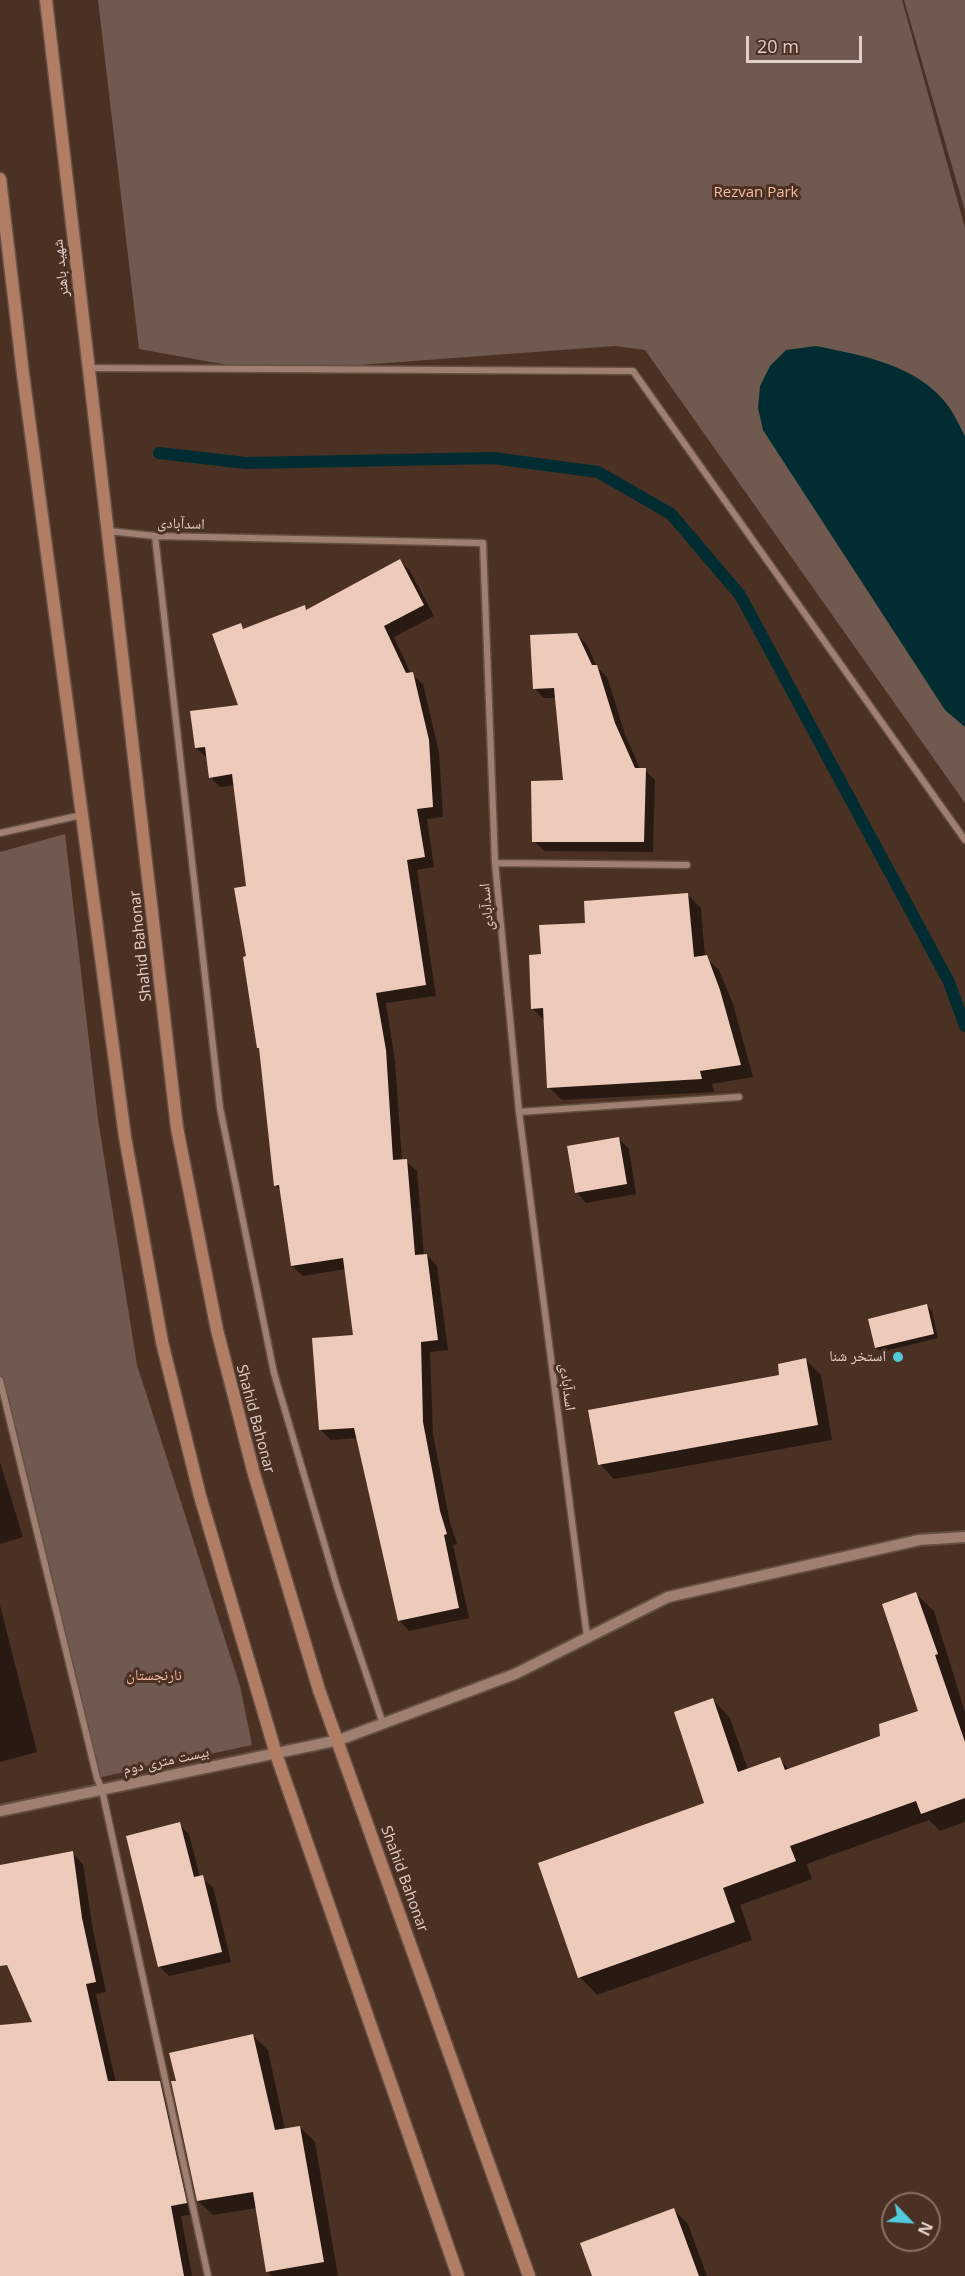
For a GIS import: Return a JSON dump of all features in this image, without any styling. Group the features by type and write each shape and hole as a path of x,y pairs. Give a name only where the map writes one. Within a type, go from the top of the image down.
{"main road":[{"name":"شهید باهنر","path":"46,0 87,368 110,531"},
{"path":"0,178 44,540 125,1137 162,1342 200,1496 276,1754 458,2276"},
{"name":"Shahid Bahonar","path":"110,531 177,1128 217,1330 254,1474 319,1690 339,1740 529,2276"}],"street":[{"path":"87,368 633,370 965,840"},
{"name":"اسدآبادی","path":"110,531 155,536 483,543 495,863 519,1112 587,1638"},
{"path":"155,536 220,1108 274,1373 337,1587 383,1724"},
{"path":"0,833 81,815"},
{"path":"495,863 687,865"},
{"path":"519,1112 739,1096"},
{"path":"0,1380 96,1778 102,1790 208,2276"},
{"name":"بیست متری دوم","path":"0,1810 339,1740 515,1674 668,1597 919,1540 965,1537"}],"green space":[{"name":"Rezvan Park","path":"98,0 902,0 965,228 965,803 645,350 615,346 266,372 139,349"},
{"path":"904,0 965,0 965,211"},
{"name":"نارنجستان","path":"65,834 98,1119 137,1365 240,1686 252,1745 97,1778 0,1380 0,852"}],"water":[{"path":"816,346 889,364 922,381 949,407 965,436 965,727 945,710 763,430 758,408 760,386 770,366 786,350"}],"building":[{"path":"400,559 424,605 384,626 406,673 413,672 429,740 433,807 417,809 425,857 407,860 426,985 376,993 386,1050 393,1160 407,1159 415,1255 427,1254 438,1340 421,1342 423,1422 440,1511 447,1534 444,1535 459,1608 398,1621 354,1428 319,1430 312,1338 353,1335 343,1258 291,1266 279,1185 274,1186 259,1048 257,1048 243,957 246,956 234,888 246,886 232,774 209,778 205,747 195,748 190,711 238,705 212,634 241,623 243,629 305,605 306,610"},
{"path":"577,633 592,665 597,665 615,723 635,768 646,768 644,842 532,842 531,781 563,780 554,688 533,689 530,635"},
{"path":"688,893 694,957 707,955 720,990 741,1065 700,1071 702,1079 547,1088 543,1008 531,1009 529,955 541,954 539,925 585,923 584,901"},
{"path":"619,1137 627,1184 575,1193 567,1146"},
{"path":"927,1304 934,1334 875,1348 868,1319"},
{"path":"806,1358 818,1425 598,1465 588,1410 779,1375 778,1364"},
{"path":"916,1592 965,1742 965,1798 921,1814 916,1801 790,1846 796,1861 723,1888 735,1922 578,1978 538,1863 704,1803 674,1712 713,1698 738,1772 780,1757 785,1770 880,1736 879,1724 918,1711 882,1604"},
{"path":"180,1822 194,1877 203,1875 222,1952 158,1967 126,1836"},
{"path":"73,1851 82,1918 96,1982 86,1984 108,2081 160,2081 187,2203 171,2206 184,2276 0,2276 0,2025 32,2022 7,1965 0,1966 0,1865"},
{"path":"253,2034 275,2130 300,2126 324,2262 266,2272 253,2192 197,2201 171,2081 176,2081 169,2053"},
{"path":"674,2208 699,2276 592,2276 580,2243"}],"waterway":[{"path":"159,453 246,463 493,458 598,472 671,514 740,595 949,982 965,1026"}],"place":[{"name":"استخر شنا","path":"898,1357"}]}
